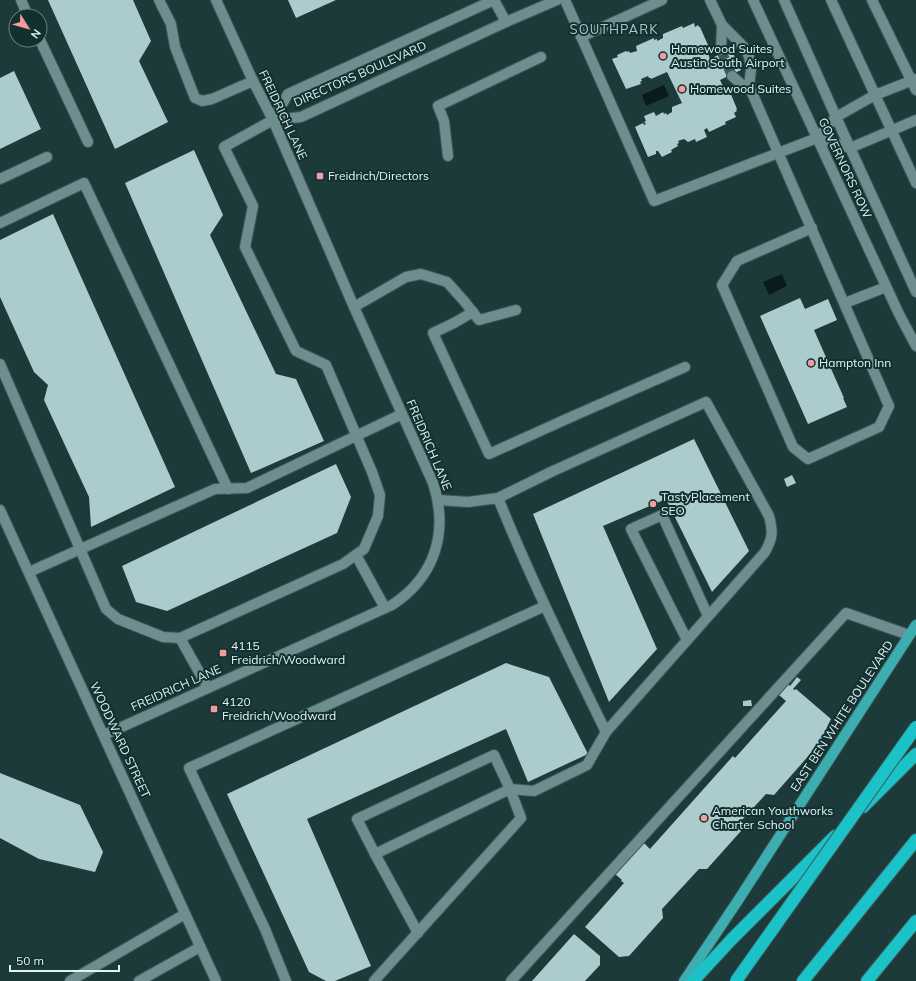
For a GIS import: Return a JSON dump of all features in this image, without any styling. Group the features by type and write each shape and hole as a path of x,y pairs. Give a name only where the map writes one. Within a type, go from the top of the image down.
{"highway":[{"path":"736,981 916,727"},
{"path":"693,981 731,940 916,754"},
{"path":"803,981 916,840"},
{"path":"867,981 916,921"}],"main road":[{"name":"EAST BEN WHITE BOULEVARD","path":"684,981 737,902 916,624"}],"street":[{"path":"159,0 171,24 175,47 195,98 202,101 212,99 253,81"},
{"name":"FREIDRICH LANE","path":"104,735 396,602 409,592 424,574 434,553 440,530 438,500 433,483 354,307 273,120 253,81 216,0"},
{"path":"494,0 506,22"},
{"name":"DIRECTORS BOULEVARD","path":"273,120 288,94 494,0"},
{"name":"DIRECTORS BOULEVARD","path":"273,120 301,117 557,0"},
{"path":"565,0 654,201 817,138 836,117 875,95 914,83 872,0"},
{"path":"581,37 662,0"},
{"path":"710,0 722,25 743,46 748,56 751,70 749,86 779,153 812,228 845,303 889,406 879,427 808,459 793,447 722,284 737,261 812,228"},
{"name":"GOVERNORS ROW","path":"753,0 899,314 916,346"},
{"name":"GOVERNORS ROW","path":"784,0 916,292"},
{"path":"831,0 916,182"},
{"path":"721,50 722,25"},
{"path":"44,48 88,142"},
{"path":"448,156 444,121 438,106 541,57"},
{"path":"732,76 741,84 749,86"},
{"path":"0,364 106,609 118,619 163,637 180,638 343,564 364,549 378,516 380,495 372,472 326,366 296,352 244,247 253,206 224,147 273,120"},
{"path":"817,138 850,148 916,120"},
{"path":"0,179 47,157"},
{"path":"0,223 84,183 228,489"},
{"path":"354,307 406,277 421,274 447,282 479,320 516,310"},
{"path":"845,303 886,286"},
{"path":"473,312 433,333 489,454 571,416 685,367"},
{"path":"375,854 510,789 534,791 587,765 606,732 765,552 769,546 772,534 768,516 706,402 588,455 498,498 468,502 438,500"},
{"path":"29,572 215,489 247,488 402,414"},
{"path":"498,498 510,529 545,606 606,732"},
{"name":"WOODWARD STREET","path":"0,510 216,981"},
{"path":"687,640 631,528 662,515 708,616"},
{"path":"356,555 385,608"},
{"path":"286,981 265,929 189,768 545,606"},
{"path":"511,981 846,613 909,635"},
{"path":"180,638 208,688"},
{"path":"374,981 418,933 521,818 510,789 494,755 357,819 418,933"},
{"path":"70,981 185,914"},
{"path":"139,981 200,948"}],"shaded area":[{"path":"664,85 669,96 646,106 642,95"},
{"path":"782,274 787,286 769,295 763,282"}],"building":[{"path":"48,0 133,0 151,41 139,61 168,122 115,149"},
{"path":"288,0 336,0 296,18"},
{"path":"694,23 695,27 698,25 700,27 708,45 706,48 710,59 731,49 741,70 720,80 726,92 730,92 737,109 734,113 736,117 725,122 726,124 709,132 707,128 704,130 707,137 696,142 695,139 688,142 684,139 678,141 678,146 671,150 672,152 662,157 658,151 656,151 656,154 648,157 635,127 643,123 644,125 646,124 644,122 646,121 644,116 654,112 656,116 663,112 667,115 672,112 672,107 682,103 667,72 651,79 648,76 641,79 641,84 626,89 612,59 618,57 617,55 626,51 629,51 630,53 637,51 636,46 654,38 654,40 657,39 657,41 663,38 663,34"},
{"path":"14,71 41,129 0,149 0,78"},
{"path":"194,150 223,215 210,235 276,374 296,379 324,441 251,473 125,183"},
{"path":"53,214 175,487 91,527 89,497 44,400 48,385 34,372 0,297 0,240"},
{"name":"Hampton Inn","path":"800,298 805,309 828,299 837,320 814,330 847,407 808,424 760,316"},
{"path":"694,439 749,551 712,592 666,499 603,526 657,649 609,702 533,514"},
{"path":"336,464 351,497 337,533 167,611 136,602 122,566"},
{"path":"792,475 796,483 787,487 784,479"},
{"path":"506,663 549,677 588,754 528,782 506,729 307,819 371,966 335,981 326,981 309,972 227,794"},
{"path":"797,677 801,680 793,689 796,689 831,719 819,744 774,795 766,794 741,821 741,831 707,869 699,869 662,909 663,918 629,956 619,957 585,927 624,883 614,873 643,842 650,849 733,756 735,758 786,701 779,695 788,684 790,686"},
{"path":"751,700 752,706 743,706 743,701"},
{"path":"0,773 80,805 103,852 95,872 39,859 0,838"},
{"path":"574,934 600,956 600,965 585,981 532,981"}],"tunnel":[{"path":"721,50 732,76"}],"place":[{"name":"Homewood Suites Austin South Airport","path":"663,56"},
{"name":"Homewood Suites","path":"682,89"},
{"name":"Freidrich/Directors","path":"320,176"},
{"name":"Hampton Inn","path":"811,363"},
{"name":"TastyPlacement SEO","path":"653,504"},
{"name":"4115 Freidrich/Woodward","path":"223,653"},
{"name":"4120 Freidrich/Woodward","path":"214,709"},
{"name":"American Youthworks Charter School","path":"704,818"}],"district":[{"name":"SOUTHPARK","path":"614,29"}]}
